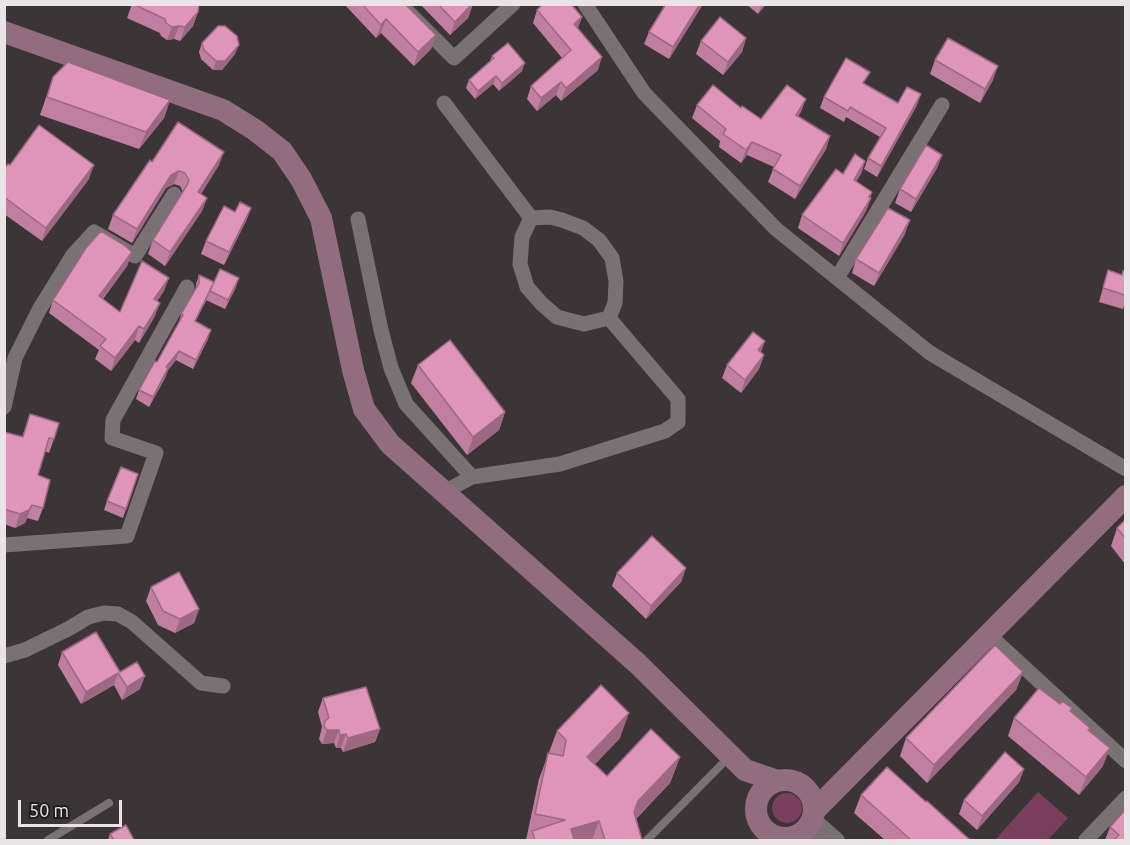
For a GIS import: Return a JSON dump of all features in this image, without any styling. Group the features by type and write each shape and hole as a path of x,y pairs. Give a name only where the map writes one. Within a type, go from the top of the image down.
{"street":[{"path":"400,4 454,58 513,4"},
{"path":"585,4 644,93 776,229 930,353 1125,469"},
{"path":"4,32 223,110 255,130 282,152 301,179 321,218 353,370 364,409 390,444 638,664 738,763 803,786 813,801 800,832"},
{"path":"444,103 531,218"},
{"path":"837,278 942,105"},
{"path":"4,407 15,358 39,310 73,255 94,232 135,256 174,194"},
{"path":"531,218 522,237 520,264 527,287 542,304 563,319 584,324 609,318"},
{"path":"531,218 562,220 583,228 599,240 612,258 616,281 615,303 609,318"},
{"path":"358,219 381,330 391,368 406,405 472,477"},
{"path":"4,545 127,536 156,453 112,438 113,420 188,287"},
{"path":"444,492 472,477 560,464 665,431 678,422 678,399 609,318"},
{"path":"800,832 862,761 1125,496"},
{"path":"4,656 25,650 70,628 88,616 104,613 118,614 132,622 201,683 223,686"},
{"path":"989,635 1125,761"},
{"path":"757,822 763,790 786,781 829,778 862,761"},
{"path":"738,763 757,822 769,832 800,832 837,840"},
{"path":"1086,840 1125,798"}],"lane":[{"path":"647,840 738,763"},
{"path":"48,840 109,803"}],"shaded area":[{"path":"1038,792 1068,818 1048,840 995,840"},
{"path":"787,793 798,797 802,808 798,819 787,823 776,819 772,808 776,797"}],"building":[{"path":"133,4 199,4 198,12 185,27 172,27 166,23 165,19"},
{"path":"362,4 405,4 436,35 418,52 386,19 381,25"},
{"path":"438,4 472,4 455,22"},
{"path":"543,4 571,4 582,17 574,24 602,57 566,88 561,82 541,98 531,86 571,50 537,10"},
{"path":"666,4 700,4 673,47 649,32"},
{"path":"720,17 746,38 728,62 701,41"},
{"path":"218,26 225,26 237,36 239,45 225,61 216,61 204,50 202,43"},
{"path":"948,38 998,66 985,89 935,60"},
{"path":"508,43 525,63 502,83 496,76 478,91 469,80"},
{"path":"846,58 870,72 863,83 898,103 907,87 921,94 881,166 868,158 886,128 850,107 848,111 824,97"},
{"path":"68,62 170,100 146,132 47,97 53,77"},
{"path":"713,85 741,108 742,106 761,119 787,85 806,99 796,115 830,136 800,186 773,169 781,155 752,142 746,150 723,134 726,129 697,105"},
{"path":"178,122 224,152 198,192 207,198 170,252 153,240 187,185 189,180 185,173 179,171 171,175 137,229 113,215"},
{"path":"39,125 94,165 46,228 4,197 4,169 8,164 10,165"},
{"path":"926,145 942,155 916,199 900,189"},
{"path":"855,154 865,161 854,180 872,192 869,197 871,198 843,243 802,215 836,169 843,174"},
{"path":"240,202 251,208 229,252 206,241 224,206 235,212"},
{"path":"888,208 910,220 879,273 856,259"},
{"path":"101,231 132,252 99,296 120,312 142,261 169,278 154,299 160,303 144,329 139,326 115,358 100,346 106,339 53,300 86,248"},
{"path":"220,269 239,278 228,300 210,291"},
{"path":"1108,270 1122,275 1125,271 1125,295 1103,288"},
{"path":"199,275 214,282 195,321 211,330 196,360 179,351 166,367 168,368 153,397 139,390 183,315 181,314 199,283"},
{"path":"753,332 765,341 758,350 764,355 745,380 727,365"},
{"path":"450,340 505,412 473,437 418,365"},
{"path":"30,414 59,423 54,439 49,438 38,475 50,480 43,508 32,505 29,510 20,514 4,509 4,432 23,437"},
{"path":"121,467 138,474 126,509 107,501"},
{"path":"1125,520 1125,538 1117,528"},
{"path":"652,536 686,568 651,606 617,573"},
{"path":"179,572 199,609 180,619 163,611 151,587"},
{"path":"96,632 120,672 137,662 145,676 127,687 118,673 86,692 62,652"},
{"path":"995,645 1023,672 934,765 906,738"},
{"path":"601,685 629,713 587,757 607,776 651,729 680,757 638,801 634,812 642,840 605,840 599,821 571,829 574,840 535,840 532,831 565,820 535,814 548,753 563,756 566,740 557,731"},
{"path":"366,687 380,729 348,738 346,734 340,735 339,730 327,730 324,726 325,721 329,718 323,698"},
{"path":"1039,688 1060,704 1062,701 1072,708 1070,711 1090,728 1088,730 1110,748 1086,777 1014,718"},
{"path":"1005,752 1024,769 982,816 964,800"},
{"path":"887,767 970,840 911,840 861,795"},
{"path":"1125,810 1125,840 1114,840 1119,835 1110,827"},
{"path":"126,825 134,840 114,840 110,834"}]}
